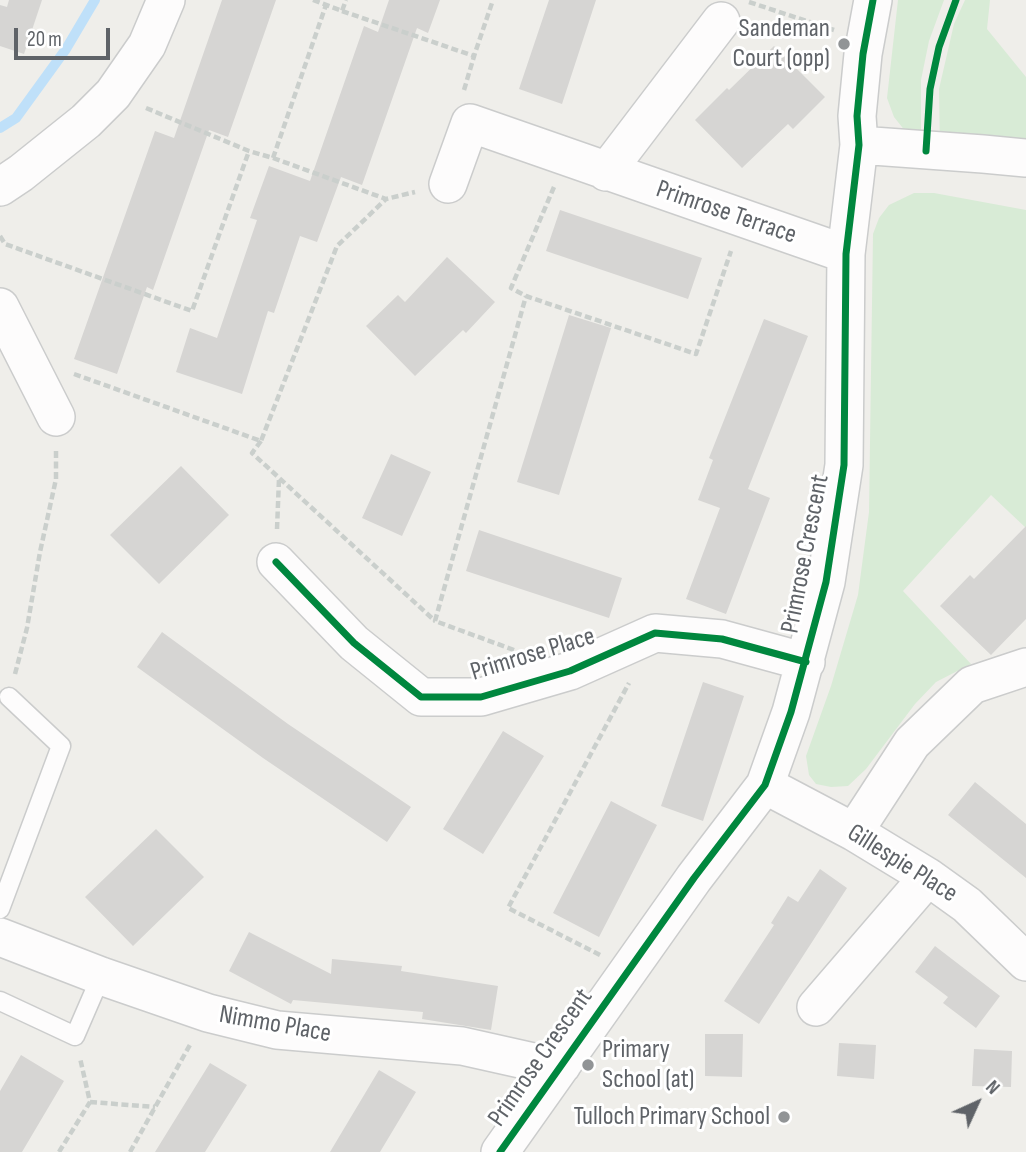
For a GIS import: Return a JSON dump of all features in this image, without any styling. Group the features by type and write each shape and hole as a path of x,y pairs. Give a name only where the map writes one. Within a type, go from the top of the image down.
{"street":[{"path":"0,187 86,121 113,94 147,45 166,0"},
{"name":"Primrose Crescent","path":"500,1152 694,878 765,785 791,712 826,582 844,466 846,254 859,145 857,116 873,0"},
{"path":"606,172 732,11"},
{"path":"448,184 470,124"},
{"name":"Primrose Terrace","path":"470,124 846,254"},
{"path":"859,145 1026,158"},
{"path":"9,333 56,417"},
{"name":"Primrose Place","path":"276,562 354,643 421,697 481,697 570,671 656,633 722,639 806,662"},
{"path":"854,832 912,743 972,685 1026,667"},
{"name":"Gillespie Place","path":"765,785 854,832 928,877 967,905 1026,962"},
{"path":"816,1007 928,877"},
{"name":"Nimmo Place","path":"0,937 208,1013 277,1030 462,1046 538,1063 562,1065"}],"lane":[{"path":"0,909 61,746 9,697"},
{"path":"0,1001 75,1036 101,975"}],"path":[{"path":"313,0 474,56"},
{"path":"342,11 346,0"},
{"path":"470,124 461,103 493,0"},
{"path":"273,158 326,5"},
{"path":"732,11 866,40"},
{"path":"113,94 249,151 386,199"},
{"path":"0,236 5,244 192,311 249,151"},
{"path":"566,158 511,288 526,296 696,354 741,219"},
{"path":"448,184 386,199 337,246 261,441 252,453 435,621 521,653"},
{"path":"435,621 526,296"},
{"path":"9,333 82,377 261,441"},
{"path":"9,697 27,628 56,480 56,417"},
{"path":"276,562 279,479"},
{"path":"628,970 508,908 630,681"},
{"path":"130,1152 208,1013"},
{"path":"59,1152 90,1102 75,1036"},
{"path":"90,1102 155,1107"}],"green space":[{"path":"898,0 944,0 929,41 921,80 921,135 906,132 894,117 887,98"},
{"path":"965,0 990,0 987,29 1026,77 1026,158 940,149 939,89 954,24"},
{"path":"914,193 934,193 1026,210 1026,528 991,495 903,591 971,664 936,682 915,704 866,769 848,786 831,787 816,784 809,775 806,756 831,686 858,595 869,512 873,234 879,218 889,205"}],"building":[{"path":"9,0 42,0 24,54 0,46 0,5 7,7"},
{"path":"222,0 276,0 228,137 209,130 153,290 147,287 117,374 74,359 155,131 174,138"},
{"path":"389,0 440,0 428,33 417,28 362,185 341,177 317,242 300,236 274,313 268,311 242,394 176,372 190,328 217,338 257,220 250,218 269,166 310,181 364,26 378,32"},
{"path":"549,0 596,0 562,104 519,89"},
{"path":"774,46 825,97 793,129 788,124 742,168 695,120"},
{"path":"560,210 702,258 688,299 546,251"},
{"path":"447,257 495,302 466,333 463,330 415,376 366,326 398,295 405,302"},
{"path":"569,315 611,328 559,495 517,482"},
{"path":"764,319 808,336 748,489 770,498 726,614 686,599 720,508 698,500 713,460 709,458"},
{"path":"391,454 431,472 402,536 362,518"},
{"path":"181,466 229,515 159,584 110,535"},
{"path":"1026,526 1026,619 991,655 940,606 970,575 974,579"},
{"path":"479,530 622,578 609,618 466,571"},
{"path":"162,632 288,724 411,807 387,842 263,758 137,667"},
{"path":"703,682 744,696 703,821 661,806"},
{"path":"503,731 544,756 483,854 443,829"},
{"path":"975,782 1026,824 1026,878 948,815"},
{"path":"611,801 657,825 599,937 553,913"},
{"path":"156,829 204,877 133,946 85,897"},
{"path":"820,869 847,888 759,1024 724,1001 774,925 771,923 788,896 798,902"},
{"path":"249,932 331,974 332,959 402,966 401,971 498,986 491,1030 422,1019 423,1012 293,1000 291,1004 229,971"},
{"path":"935,946 1000,996 976,1028 943,1003 948,997 915,972"},
{"path":"705,1034 743,1034 742,1077 705,1076"},
{"path":"839,1043 876,1045 874,1079 837,1076"},
{"path":"974,1049 1012,1051 1011,1087 972,1086"},
{"path":"21,1055 64,1081 22,1152 0,1152 0,1091"},
{"path":"210,1063 247,1085 205,1152 155,1152"},
{"path":"379,1070 416,1092 380,1152 330,1152"}],"waterway":[{"path":"0,128 16,118 66,49 95,0"}],"cycle path":[{"path":"500,1152 694,878 765,785 791,712 826,582 844,465 846,254 859,145 857,116 863,54 873,0"},
{"path":"926,151 930,89 939,47 956,0"},
{"path":"276,562 354,643 421,697 481,697 570,671 655,633 722,639 806,662"}],"place":[{"name":"Sandeman Court (opp)","path":"844,44"},
{"name":"Primary School (at)","path":"588,1065"},
{"name":"Tulloch Primary School","path":"784,1117"}]}
